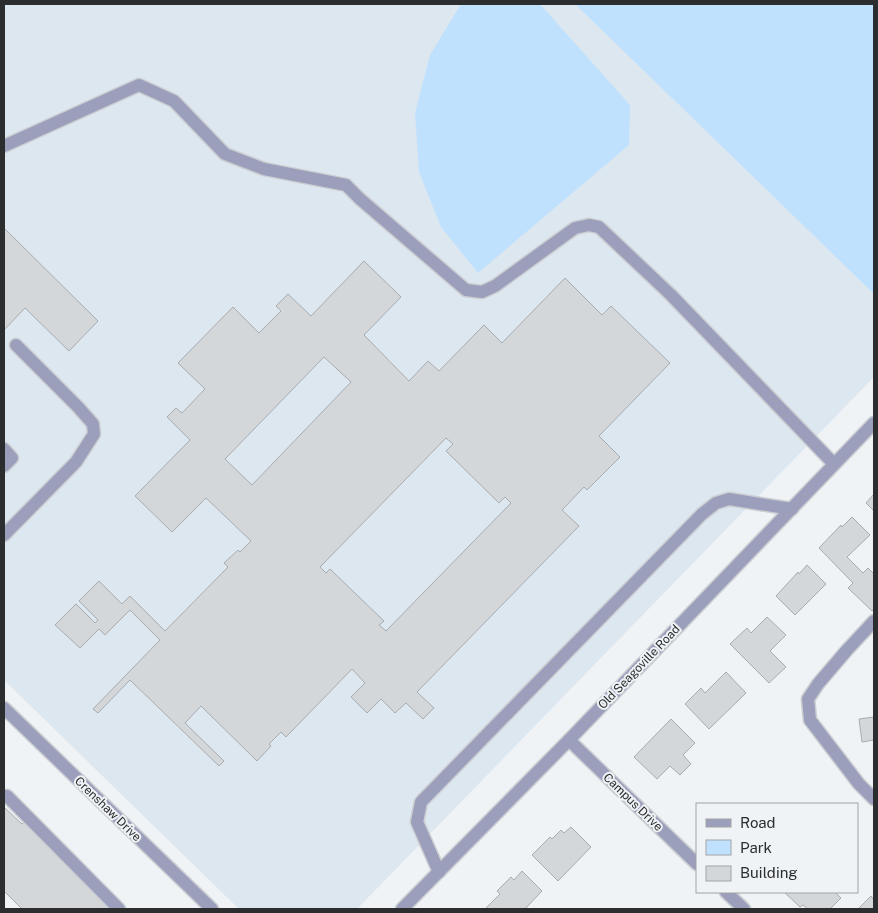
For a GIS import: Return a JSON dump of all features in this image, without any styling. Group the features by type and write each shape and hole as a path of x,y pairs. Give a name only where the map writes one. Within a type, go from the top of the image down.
{"street":[{"path":"4,146 139,85 174,101 225,154 264,169 346,185 466,290 482,292 494,286 575,228 589,225 599,227 671,296 834,464"},
{"path":"4,535 76,462 94,434 93,424 16,345"},
{"name":"Old Seagoville Road","path":"402,909 569,740 874,423"},
{"path":"4,450 12,458 4,466"},
{"path":"439,872 417,822 421,802 702,514 716,503 729,499 792,509"},
{"path":"874,621 818,684 808,699 810,720 859,784 874,799"},
{"name":"Crenshaw Drive","path":"4,708 212,909"},
{"name":"Campus Drive","path":"569,740 696,863"},
{"path":"4,796 7,796 119,909"},
{"path":"727,893 744,909"}],"shaded area":[{"path":"4,4 874,4 874,377 357,909 239,909 4,680"}],"green space":[{"path":"461,4 540,4 630,105 629,145 478,273 441,227 419,172 415,113 430,55"},
{"path":"575,4 874,4 874,294"}],"building":[{"path":"4,228 98,321 69,351 25,308 4,330"},
{"path":"364,261 401,297 364,335 409,381 428,361 439,371 484,325 502,343 565,278 602,315 611,306 670,363 599,436 620,457 587,490 584,487 562,510 579,526 417,692 434,708 423,719 406,703 395,713 381,699 367,713 351,697 365,683 352,669 286,737 281,732 269,744 271,746 257,761 201,706 185,723 224,761 219,766 130,680 98,713 93,709 160,640 130,610 105,635 99,629 80,648 55,625 76,604 95,623 98,620 79,601 99,581 122,604 130,596 165,631 228,567 224,563 238,550 240,552 251,541 206,498 172,532 135,496 190,440 167,417 176,408 182,413 205,389 178,363 233,307 259,333 281,311 276,306 288,294 311,316","holes":["324,357 351,382 252,485 225,459","446,438 453,444 446,451 499,503 505,497 511,503 386,631 379,625 384,621 330,569 326,573 320,567"]},
{"path":"874,494 874,511 866,503"},
{"path":"852,517 870,535 847,557 863,573 868,568 874,574 874,609 872,611 848,588 853,583 819,548 841,525 842,527"},
{"path":"807,565 826,584 795,615 776,596"},
{"path":"767,617 786,635 770,651 786,667 769,683 730,644 747,628 751,633"},
{"path":"726,672 746,693 709,729 685,704 701,688 705,693"},
{"path":"874,717 874,740 862,742 859,719"},
{"path":"671,719 695,743 683,755 691,764 680,775 670,766 657,779 634,757"},
{"path":"4,807 22,824 24,822 36,832 115,909 22,909 4,891"},
{"path":"571,827 591,847 558,881 532,855 550,837 552,839 561,830 564,833"},
{"path":"522,871 542,891 525,909 486,908 500,894 497,891 511,877 514,880"},
{"path":"785,893 836,893 841,898 830,909 808,909 803,905 800,907"},
{"path":"871,896 874,900 874,909 858,909"}]}
